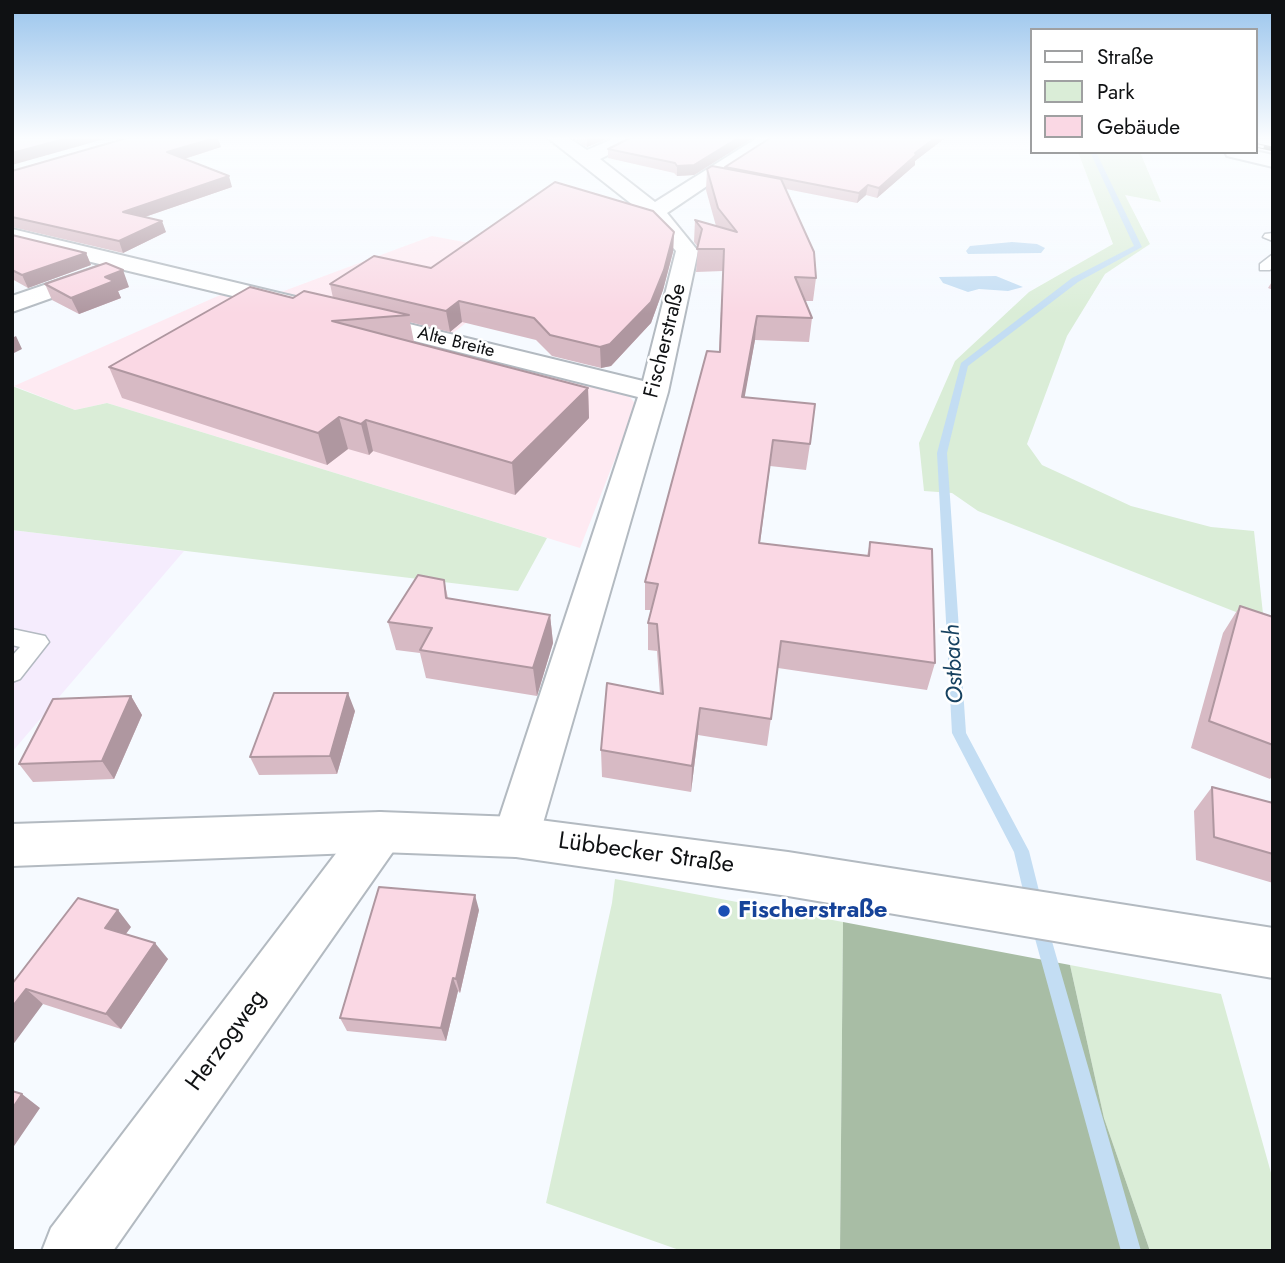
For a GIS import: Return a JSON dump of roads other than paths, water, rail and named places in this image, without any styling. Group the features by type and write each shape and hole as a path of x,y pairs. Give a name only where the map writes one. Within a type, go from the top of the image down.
{"street":[{"name":"Fischerstraße","path":"516,837 654,392 687,251 676,232 634,197"},
{"path":"653,212 681,197"},
{"path":"12,236 315,309"},
{"path":"12,305 126,263"},
{"name":"Alte Breite","path":"342,316 654,392"},
{"name":"Lübbecker Straße","path":"12,845 380,832 516,837 788,874 1273,953"},
{"name":"Herzogweg","path":"74,1251 380,832"}],"lane":[{"path":"12,637 37,642 12,673"}],"water":[{"path":"1012,242 1037,244 1045,248 1041,253 968,254 966,251 970,246"},
{"path":"996,276 1023,287 1008,291 979,289 968,292 943,283 939,277"}],"waterway":[{"name":"Ostbach","path":"1034,903 1021,851 959,733 942,453 964,365 1075,280 1138,247 1114,197"},
{"name":"Ostbach","path":"1039,924 1131,1251"}],"place":[{"name":"Fischerstraße","path":"724,911"}]}
